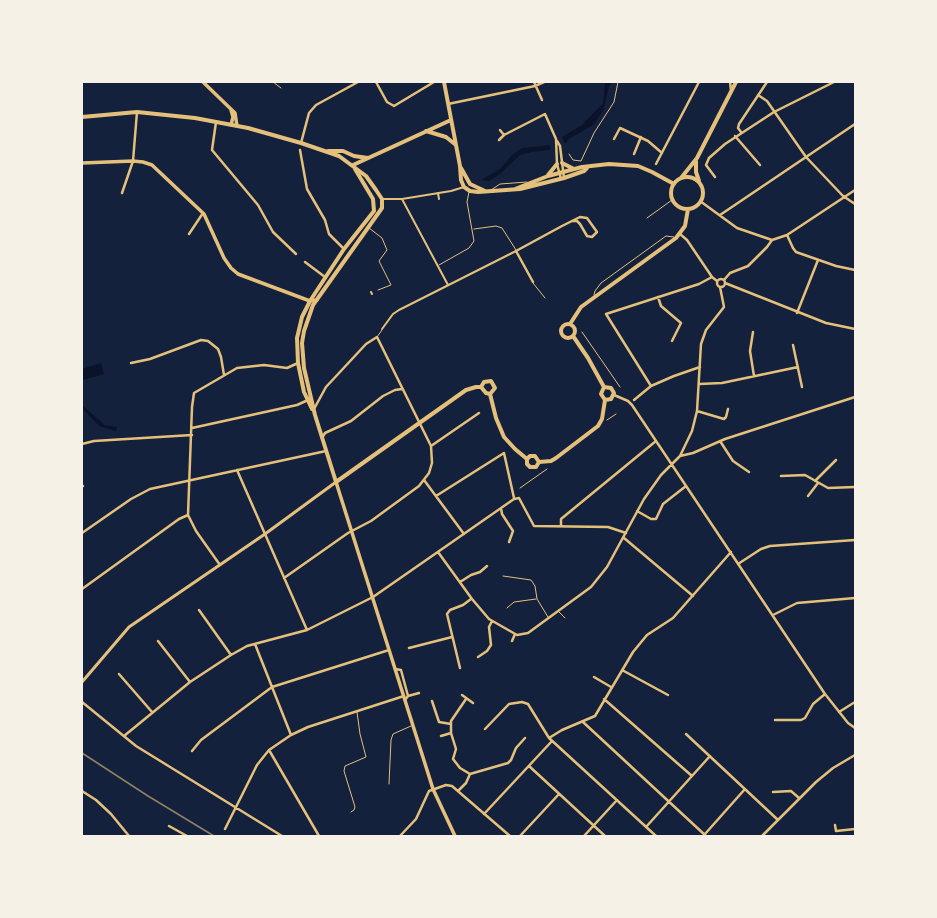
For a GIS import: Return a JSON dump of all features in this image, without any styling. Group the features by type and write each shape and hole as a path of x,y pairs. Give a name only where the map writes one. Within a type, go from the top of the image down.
{"main road":[{"path":"203,82 237,116 238,126"},
{"path":"444,82 460,166 461,180 464,187 470,191 520,189 562,179 584,172 587,168"},
{"path":"697,158 696,172 703,194 697,205 688,209 679,207 672,200 671,189 697,158 736,82"},
{"path":"230,109 233,117 231,124"},
{"path":"82,116 137,112 180,116 231,124 301,143 339,156 366,176 382,199 380,213 352,249 317,300 308,320 302,343 309,399 315,415"},
{"path":"353,165 451,120"},
{"path":"426,131 446,137 456,145"},
{"path":"326,151 338,150 354,156 369,158"},
{"path":"82,163 132,161 152,165 203,213 224,258 238,274 310,301 317,300"},
{"path":"562,163 575,170"},
{"path":"548,176 557,164"},
{"path":"514,189 548,176 582,167 587,168 609,164 638,166 674,184"},
{"path":"353,165 370,192 374,211 344,249 310,301 302,317 298,332 298,363 395,669 406,697 413,725 433,788 455,836"},
{"path":"460,166 470,184 487,191"},
{"path":"681,178 691,178 699,183"},
{"path":"573,336 565,337 561,332 564,325 570,324 578,311 594,297 676,238 685,226 688,209"},
{"path":"344,249 352,249"},
{"path":"570,324 575,329 573,336"},
{"path":"573,336 588,358 604,388"},
{"path":"482,388 484,382 491,381 495,388 490,394"},
{"path":"336,482 466,390 476,387 482,388 486,393 490,394"},
{"path":"604,388 611,388 614,395 610,400 605,400"},
{"path":"539,462 551,461 556,458 598,426 602,419 605,400 601,394 604,388"},
{"path":"490,394 496,418 504,437 527,459 527,464 530,467 536,467 539,462"},
{"path":"527,459 530,456 535,456 539,462"}],"street":[{"path":"301,143 310,113 316,105 358,82"},
{"path":"376,82 387,102 394,106 434,82"},
{"path":"534,82 542,100"},
{"path":"448,104 535,86 544,82"},
{"path":"656,164 700,82"},
{"path":"730,82 731,90"},
{"path":"741,132 738,128 739,124 767,82"},
{"path":"715,177 706,165 708,158 735,136 774,112 834,82"},
{"path":"758,95 767,101 806,157 845,197 855,204"},
{"path":"122,193 132,161 137,112"},
{"path":"499,140 504,135 545,114 560,149 562,163 561,173"},
{"path":"216,121 212,150 258,204 273,232 296,254"},
{"path":"720,215 855,124"},
{"path":"614,138 620,128 655,145 662,153"},
{"path":"500,130 504,135"},
{"path":"735,136 760,165"},
{"path":"634,154 641,137"},
{"path":"556,139 557,164 562,179"},
{"path":"300,150 307,189 325,220 329,234 344,249"},
{"path":"382,199 402,199 464,187"},
{"path":"720,287 730,273 748,266 772,240 787,235 855,190"},
{"path":"438,193 439,200"},
{"path":"402,199 448,285"},
{"path":"700,201 737,228 772,240"},
{"path":"189,234 203,213"},
{"path":"382,329 399,310 495,262 572,221 580,217 587,218 597,232 595,236 587,236 580,224 572,221"},
{"path":"438,552 472,598 492,621 502,625 515,634 522,635 528,633 559,612 597,582 624,538 637,511 652,488 671,464 680,456 692,431 697,411 702,338 709,325 724,307 720,287 717,285 717,281 712,277 687,240 680,234"},
{"path":"787,235 796,252 818,260 855,270"},
{"path":"516,251 533,282"},
{"path":"797,313 818,260"},
{"path":"305,262 325,277"},
{"path":"651,386 606,314 699,284 712,277"},
{"path":"717,281 721,279 724,282 797,313 826,323 855,329"},
{"path":"658,297 661,306 681,323 681,327 672,341"},
{"path":"386,317 389,320"},
{"path":"753,332 750,351 754,376"},
{"path":"284,578 348,533 371,521 424,480 432,463 431,446 377,337 366,344 326,387 314,410"},
{"path":"131,363 150,359 201,340 208,341 218,349 224,376"},
{"path":"793,345 802,387"},
{"path":"220,565 196,531 188,515 194,393 237,368 252,366 276,366 287,368 298,363"},
{"path":"634,400 651,386 700,367"},
{"path":"699,384 722,383 798,367"},
{"path":"322,438 325,433 351,421 383,396 395,390 402,389"},
{"path":"614,395 628,401 632,405 825,694 848,723 855,728"},
{"path":"680,456 693,453 720,441 855,397"},
{"path":"192,428 297,404 309,399"},
{"path":"697,411 724,419 728,409"},
{"path":"431,446 479,413"},
{"path":"82,444 107,440 192,435"},
{"path":"561,526 561,519 656,441"},
{"path":"720,441 733,461 749,472"},
{"path":"82,533 131,499 150,489 326,451"},
{"path":"436,496 502,453 505,455 514,499"},
{"path":"815,481 836,460"},
{"path":"237,470 306,630"},
{"path":"781,476 805,475 828,488 855,487"},
{"path":"424,480 464,534"},
{"path":"82,682 129,627 265,534 336,482"},
{"path":"808,496 818,483"},
{"path":"637,511 651,519 656,519 663,504 686,486"},
{"path":"124,736 190,682 231,655 255,644 306,630 373,597 514,499 519,498 534,526 608,527 626,533"},
{"path":"501,508 502,514 513,531 509,542"},
{"path":"82,589 180,519 188,515"},
{"path":"624,538 693,596"},
{"path":"738,564 761,549 770,546 855,540"},
{"path":"549,738 555,733 595,716 611,686 647,635 673,618 731,552"},
{"path":"460,582 487,566"},
{"path":"460,668 452,637 448,613 452,609 463,605 472,598"},
{"path":"773,615 797,603 855,598"},
{"path":"199,610 231,655"},
{"path":"478,657 487,651 492,645 489,627 492,621"},
{"path":"512,642 515,634"},
{"path":"409,648 452,637"},
{"path":"158,641 190,682"},
{"path":"255,644 291,735"},
{"path":"192,751 201,740 272,687 389,650"},
{"path":"622,670 668,696"},
{"path":"120,674 152,712"},
{"path":"594,677 611,686"},
{"path":"225,829 257,765 269,750 291,735 319,723 419,693"},
{"path":"775,720 801,720 813,704 825,694"},
{"path":"462,695 472,703"},
{"path":"466,699 450,724 456,749 454,759 460,768 470,774 508,763 511,760 516,748 525,738"},
{"path":"604,699 692,776"},
{"path":"432,701 439,722 450,724"},
{"path":"82,702 124,736 235,809 282,836"},
{"path":"485,730 509,704 522,702 528,704 549,738 656,836"},
{"path":"839,712 855,702"},
{"path":"582,722 705,835 745,789"},
{"path":"441,736 451,733"},
{"path":"686,734 778,820"},
{"path":"484,814 552,741"},
{"path":"269,750 319,836"},
{"path":"762,836 800,797 833,768 855,755"},
{"path":"646,827 710,756"},
{"path":"529,766 605,836"},
{"path":"458,791 466,783 470,774"},
{"path":"400,836 406,833 416,819 425,796 433,788 449,785 510,836"},
{"path":"82,791 96,800 111,814 130,836"},
{"path":"773,792 791,791 800,797"},
{"path":"520,836 559,794"},
{"path":"584,836 617,800"},
{"path":"835,825 836,831 855,829"},
{"path":"169,826 187,836"}],"lane":[{"path":"273,82 281,88"},
{"path":"569,154 573,160 581,161 594,133 614,102 618,82"},
{"path":"487,191 500,184 530,182"},
{"path":"438,265 468,248 474,241 467,202 470,191"},
{"path":"647,218 672,200"},
{"path":"473,230 496,226 502,228 516,251"},
{"path":"368,228 382,238 387,250 379,261 391,285 378,290"},
{"path":"594,297 595,291 601,283 666,236 676,238"},
{"path":"533,282 545,298"},
{"path":"377,337 382,329"},
{"path":"582,332 620,387"},
{"path":"607,420 616,414"},
{"path":"520,488 547,469"},
{"path":"503,576 531,580 535,586 537,599 549,618"},
{"path":"507,608 514,602 537,599"},
{"path":"559,612 565,618"},
{"path":"351,812 355,807 344,771 345,766 366,757 360,734 357,711"},
{"path":"389,784 393,734 413,725"}],"water":[{"path":"605,82 612,82 609,87 603,111 593,125 569,139 565,144 562,137 582,125 603,103"},
{"path":"550,145 550,150 520,155 500,174 489,181 481,180 500,169 512,155 522,148"},
{"path":"101,363 104,374 83,380 82,369"},
{"path":"82,405 105,425 117,427 116,431 99,426 82,408"}],"railway":[{"path":"82,753 148,796 214,836"}]}
